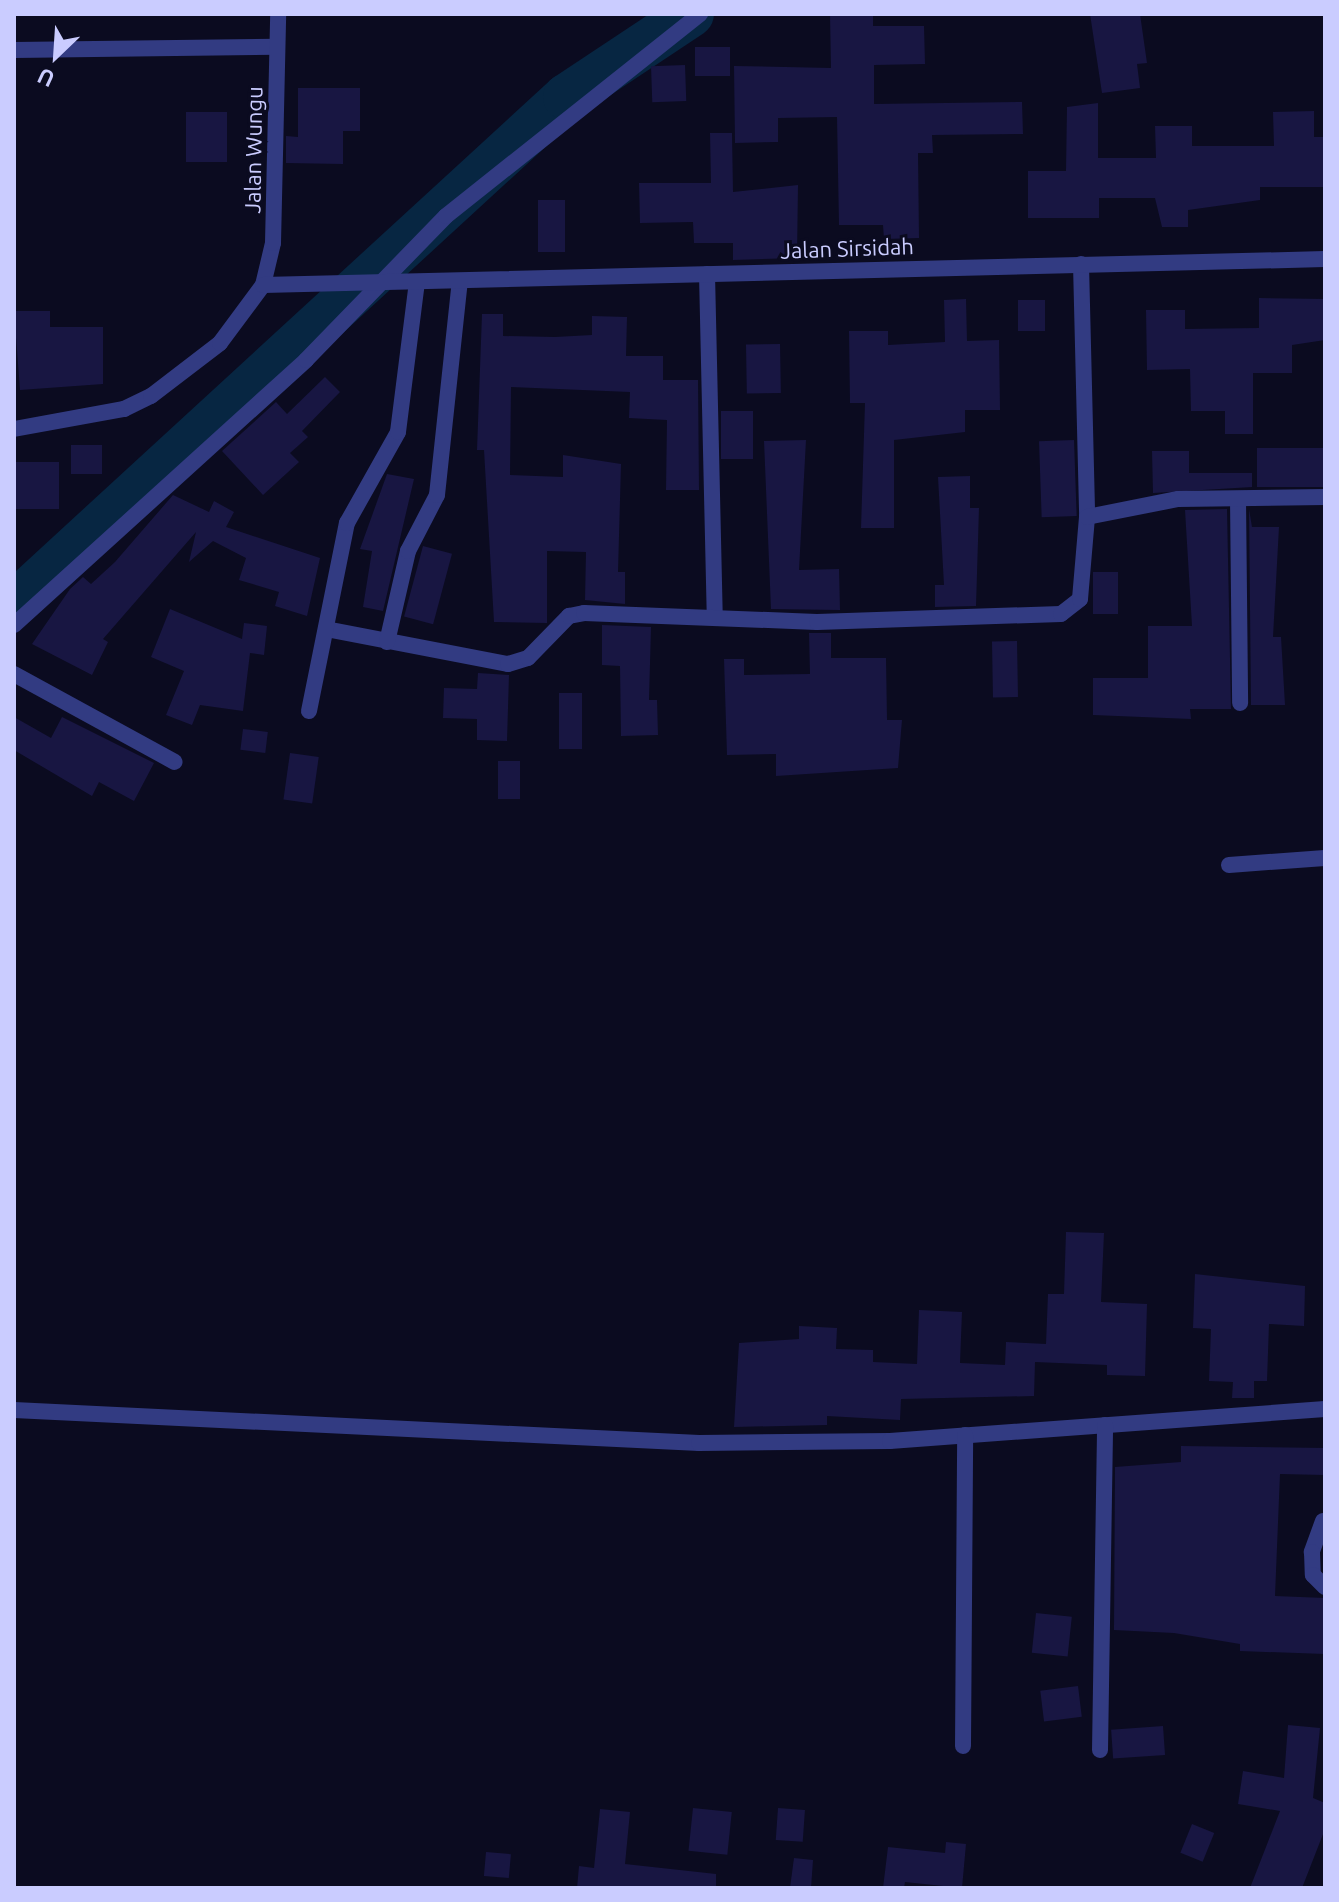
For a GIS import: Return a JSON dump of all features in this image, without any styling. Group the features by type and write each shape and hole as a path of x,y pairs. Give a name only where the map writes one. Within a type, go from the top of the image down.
{"street":[{"name":"Jalan Wungu","path":"263,285 273,243 278,14"},
{"path":"14,625 306,360 374,283 446,216 700,14"},
{"path":"14,50 277,47"},
{"name":"Jalan Sirsidah","path":"263,285 1325,259"},
{"path":"326,629 508,664 528,658 576,614 715,618 1061,614 1080,599 1087,517 1081,264"},
{"path":"707,274 715,618"},
{"path":"387,642 408,551 437,495 460,281"},
{"path":"309,711 352,511 398,432 417,282"},
{"path":"14,429 100,415 151,396 220,343 263,285"},
{"path":"1087,517 1178,499 1325,497"},
{"path":"1238,499 1240,703"},
{"path":"14,674 175,762"},
{"path":"1229,865 1325,858"},
{"path":"14,1410 699,1443 965,1435 1325,1409"},
{"path":"1100,1750 1105,1425"},
{"path":"963,1746 965,1435"},
{"path":"1323,1521 1312,1552 1313,1575 1325,1587"}],"building":[{"path":"830,14 873,14 873,26 924,26 925,64 874,65 874,104 1022,102 1023,134 932,135 933,153 918,153 919,238 884,239 883,225 839,225 837,117 778,118 778,142 735,143 734,66 831,68"},
{"path":"1090,14 1140,14 1147,63 1137,64 1140,88 1102,93"},
{"path":"695,47 730,47 730,76 695,76"},
{"path":"685,65 686,101 652,102 651,66"},
{"path":"298,88 360,88 360,131 343,131 343,164 286,163 286,136 298,137"},
{"path":"1098,103 1098,158 1156,158 1155,126 1192,126 1192,146 1274,146 1273,112 1314,111 1314,137 1325,137 1325,187 1260,187 1260,200 1188,210 1188,227 1162,227 1155,198 1099,198 1099,218 1028,218 1028,171 1066,171 1067,107"},
{"path":"186,112 227,112 227,162 186,162"},
{"path":"710,133 732,133 733,192 798,185 797,258 733,260 733,243 694,243 693,222 640,223 639,183 711,183"},
{"path":"538,200 565,200 565,252 538,252"},
{"path":"1259,298 1325,299 1325,340 1292,345 1292,373 1253,373 1253,434 1225,434 1225,411 1191,411 1190,369 1147,370 1146,310 1185,310 1185,329 1259,328"},
{"path":"966,299 967,341 999,340 1000,410 965,410 965,432 894,440 894,528 861,528 865,403 850,403 849,331 888,331 888,345 945,342 944,300"},
{"path":"1018,300 1045,300 1045,331 1018,331"},
{"path":"14,311 50,311 50,327 103,327 103,384 20,390"},
{"path":"482,314 503,314 503,336 592,335 592,316 627,317 626,356 663,356 663,380 698,380 699,490 666,490 667,420 629,418 630,392 511,387 510,475 563,477 563,455 621,464 618,572 625,572 625,604 585,600 586,552 547,551 547,623 494,622 484,450 477,450"},
{"path":"780,344 781,393 747,394 746,345"},
{"path":"325,377 340,392 302,431 308,437 290,453 299,462 263,495 222,451 276,402 287,414"},
{"path":"721,411 753,411 753,459 721,459"},
{"path":"806,440 799,570 839,569 840,610 771,609 764,441"},
{"path":"1074,440 1077,516 1042,517 1039,441"},
{"path":"71,445 102,445 102,474 71,474"},
{"path":"1257,448 1325,448 1325,487 1257,487"},
{"path":"1152,451 1189,451 1189,473 1252,473 1252,487 1153,493"},
{"path":"14,462 59,462 59,509 14,509"},
{"path":"387,474 414,479 383,611 363,607 372,551 360,549"},
{"path":"970,476 970,508 979,508 976,606 935,607 935,585 944,585 938,477"},
{"path":"173,495 209,512 214,501 234,512 226,527 320,558 307,616 275,606 279,592 239,580 246,558 213,541 189,562 196,532 103,639 108,642 92,675 32,644 70,589 83,577 91,584 115,562"},
{"path":"1227,509 1231,709 1190,709 1191,719 1093,715 1093,678 1148,678 1148,626 1192,626 1185,510"},
{"path":"1249,509 1252,527 1279,527 1273,637 1281,637 1285,705 1251,705"},
{"path":"423,546 452,554 433,624 404,617"},
{"path":"1093,572 1118,572 1118,614 1093,614"},
{"path":"170,609 242,639 244,623 267,626 264,655 250,653 243,711 200,705 192,725 166,715 184,671 151,657"},
{"path":"602,625 651,627 649,700 657,700 658,735 621,736 620,666 602,665"},
{"path":"809,633 831,633 831,658 886,658 887,720 902,720 898,768 776,776 776,754 727,755 724,659 744,659 744,675 810,674"},
{"path":"992,641 1017,641 1018,697 993,697"},
{"path":"478,673 509,675 507,741 477,740 477,719 443,718 444,688 477,689"},
{"path":"559,693 582,693 582,749 559,749"},
{"path":"14,717 51,738 62,717 154,763 134,801 99,782 92,796 14,750"},
{"path":"243,729 268,732 265,753 240,750"},
{"path":"290,753 319,757 312,804 283,800"},
{"path":"498,761 520,761 520,799 498,799"},
{"path":"1066,1232 1104,1233 1101,1302 1147,1304 1145,1376 1107,1375 1107,1365 1035,1362 1034,1396 901,1399 900,1420 827,1416 827,1425 734,1427 739,1343 799,1339 799,1326 837,1328 836,1349 873,1350 873,1362 917,1364 919,1310 962,1312 960,1363 1005,1365 1006,1342 1046,1344 1048,1294 1064,1294"},
{"path":"1195,1274 1305,1286 1304,1326 1269,1324 1267,1381 1254,1381 1254,1398 1232,1398 1233,1382 1209,1381 1211,1329 1193,1328"},
{"path":"1181,1446 1325,1448 1325,1475 1280,1474 1275,1596 1325,1598 1325,1654 1240,1651 1240,1644 1174,1633 1114,1630 1115,1467 1181,1462"},
{"path":"1036,1613 1072,1617 1068,1657 1032,1653"},
{"path":"1078,1686 1082,1717 1044,1721 1040,1691"},
{"path":"1288,1725 1320,1728 1313,1798 1325,1803 1325,1829 1302,1888 1250,1888 1280,1811 1238,1804 1243,1771 1284,1778"},
{"path":"1163,1726 1165,1755 1113,1759 1111,1730"},
{"path":"693,1808 732,1812 727,1855 689,1851"},
{"path":"778,1808 805,1810 803,1842 776,1840"},
{"path":"600,1809 630,1812 625,1864 716,1874 716,1888 577,1888 579,1866 594,1868"},
{"path":"1192,1824 1214,1833 1203,1862 1180,1853"},
{"path":"946,1842 966,1844 962,1888 905,1882 904,1888 883,1888 888,1847 945,1853"},
{"path":"486,1852 511,1854 509,1878 484,1876"},
{"path":"794,1858 813,1860 811,1888 790,1888"}],"waterway":[{"path":"14,604 566,97 691,14"}]}
